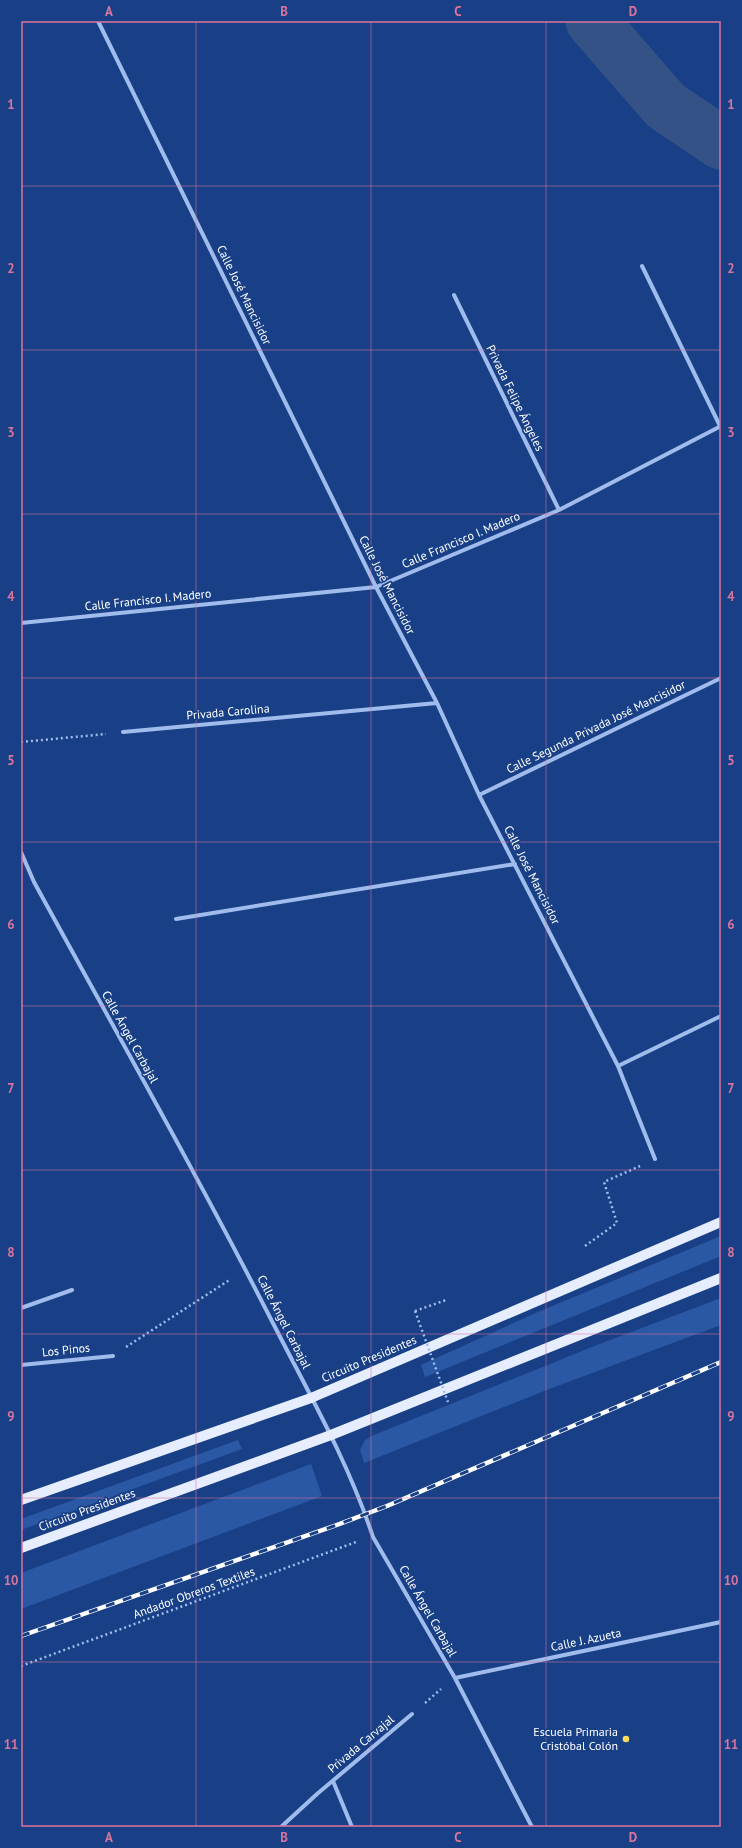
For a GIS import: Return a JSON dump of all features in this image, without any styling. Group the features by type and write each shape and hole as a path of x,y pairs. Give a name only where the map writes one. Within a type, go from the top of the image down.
{"main road":[{"name":"Circuito Presidentes","path":"21,1500 311,1398 721,1222"},
{"name":"Circuito Presidentes","path":"21,1548 331,1435 721,1278"}],"street":[{"name":"Calle José Mancisidor","path":"98,21 376,587 437,703 479,795 618,1066 655,1159"},
{"path":"642,266 720,426"},
{"name":"Privada Felipe Ángeles","path":"454,295 559,510"},
{"name":"Calle Francisco I. Madero","path":"21,623 376,587 559,510 720,426"},
{"name":"Calle Segunda Privada José Mancisidor","path":"479,795 721,678"},
{"name":"Privada Carolina","path":"123,732 437,703"},
{"name":"Calle Ángel Carbajal","path":"21,852 34,882 246,1270 331,1435 366,1514 373,1536 455,1678 532,1827"},
{"path":"176,918 515,864"},
{"path":"618,1066 721,1016"},
{"path":"21,1308 72,1290"},
{"name":"Los Pinos","path":"21,1365 113,1356"},
{"name":"Calle J. Azueta","path":"455,1678 721,1622"},
{"name":"Privada Carvajal","path":"282,1827 333,1781 412,1714"},
{"path":"333,1781 352,1827"}],"path":[{"path":"21,742 123,732"},
{"path":"585,1246 617,1223 604,1182 655,1159"},
{"path":"113,1356 246,1270"},
{"path":"446,1300 415,1311 448,1402"},
{"name":"Andador Obreros Textiles","path":"21,1666 373,1536"},
{"name":"Privada Carvajal","path":"412,1714 455,1678"}],"shaded area":[{"path":"721,1236 721,1256 425,1377 421,1365 538,1312"},
{"path":"721,1298 721,1325 544,1391 364,1463 360,1450 365,1440 374,1435 597,1345"},
{"path":"238,1440 242,1449 21,1530 21,1519"},
{"path":"311,1464 322,1496 21,1609 21,1573"}],"waterway":[{"path":"592,21 666,106 721,143"}],"railway":[{"path":"21,1636 387,1506 721,1362"}],"place":[{"name":"Escuela Primaria Cristóbal Colón","path":"626,1739"}]}
